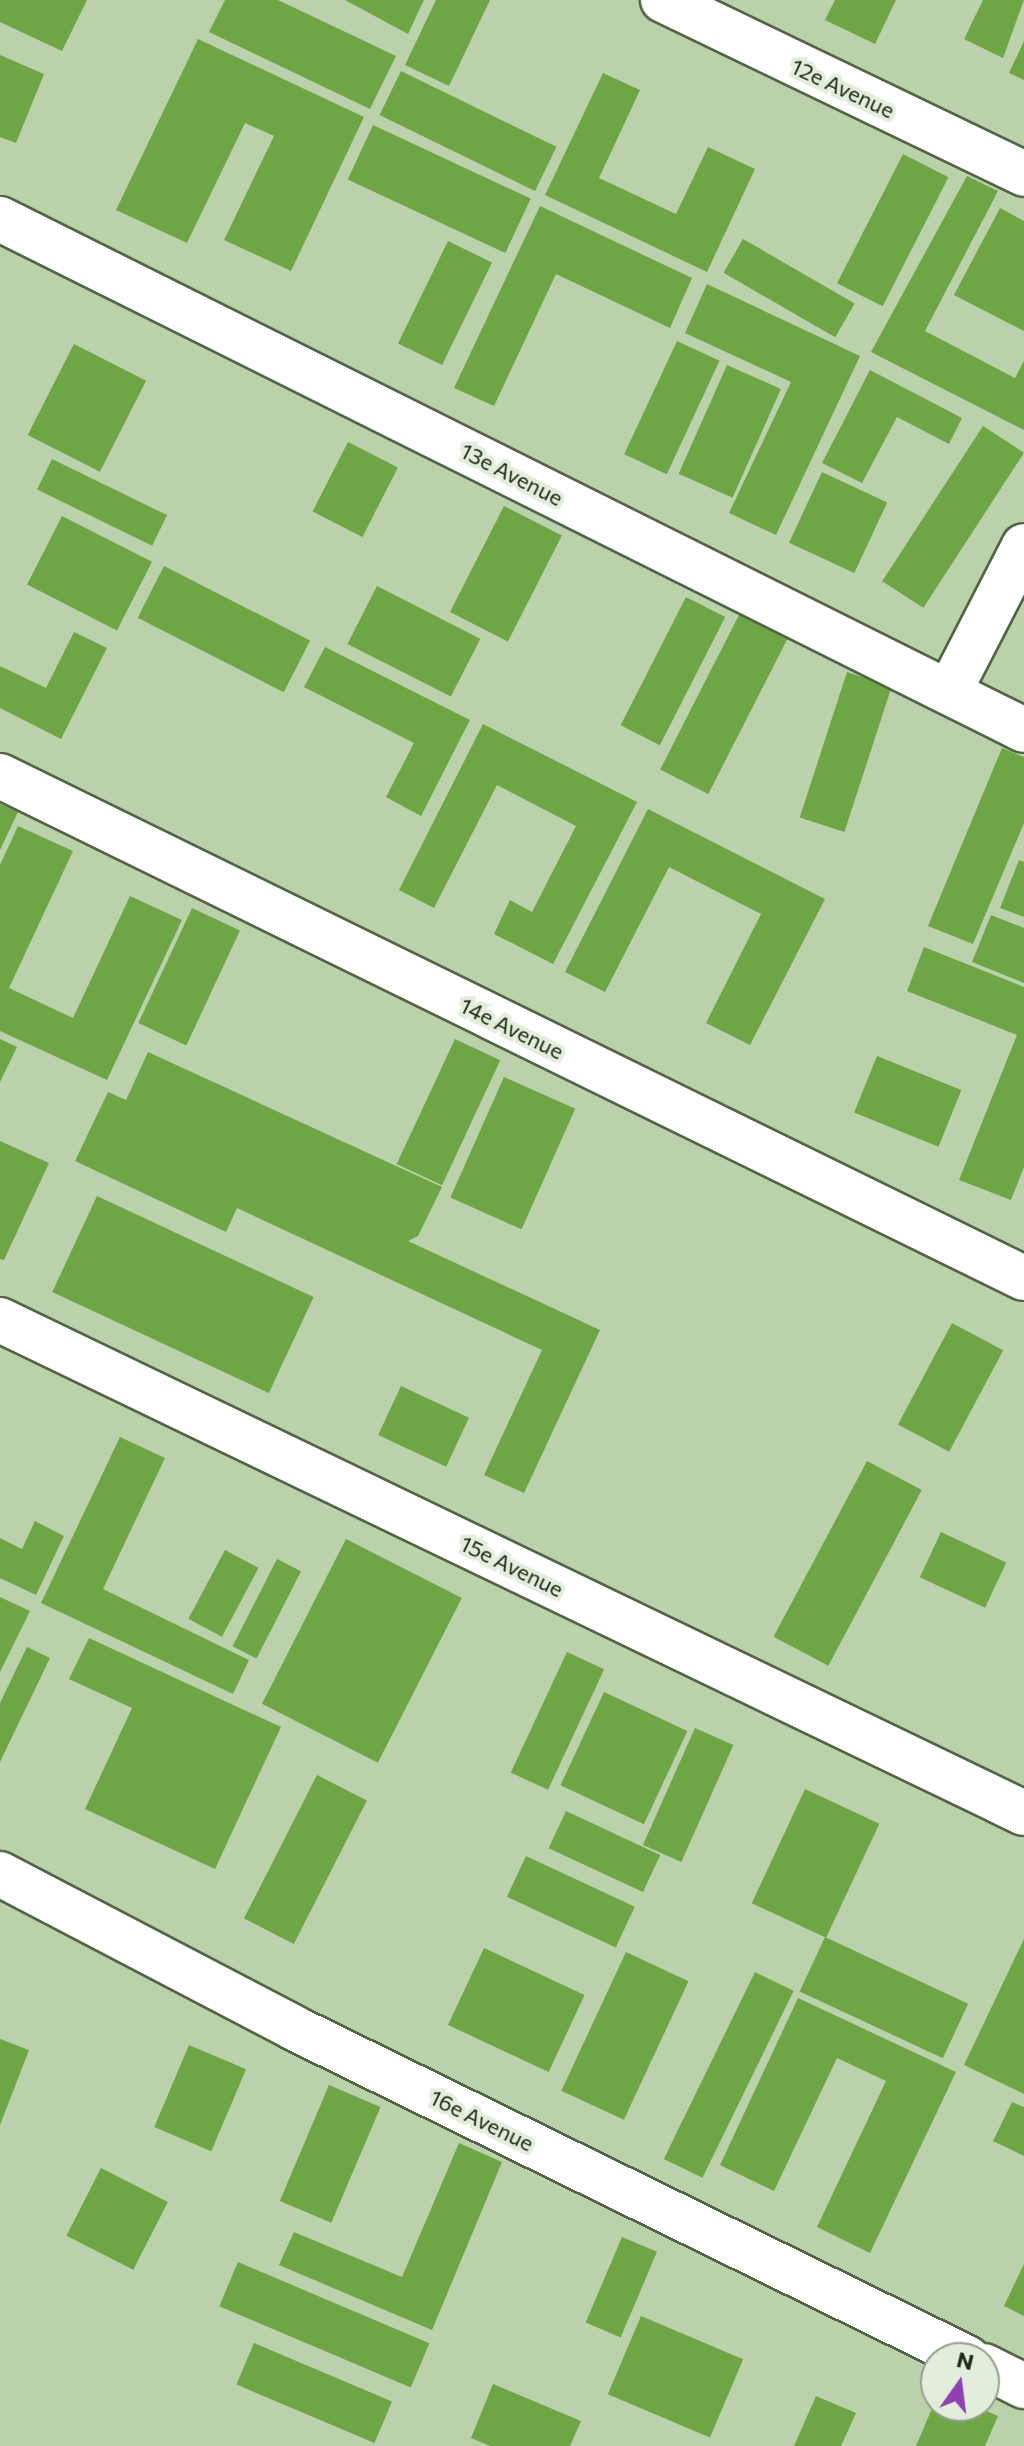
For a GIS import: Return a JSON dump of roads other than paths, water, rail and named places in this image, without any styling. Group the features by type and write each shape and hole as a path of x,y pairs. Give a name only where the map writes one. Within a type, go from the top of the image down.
{"street":[{"name":"12e Avenue","path":"663,0 1024,174"},
{"name":"13e Avenue","path":"0,219 1024,730"},
{"path":"949,692 1024,546"},
{"name":"14e Avenue","path":"0,776 1024,1278"},
{"name":"15e Avenue","path":"0,1320 1024,1813"},
{"name":"16e Avenue","path":"0,1874 294,2028 934,2342"},
{"path":"1000,2374 1024,2386"}]}
